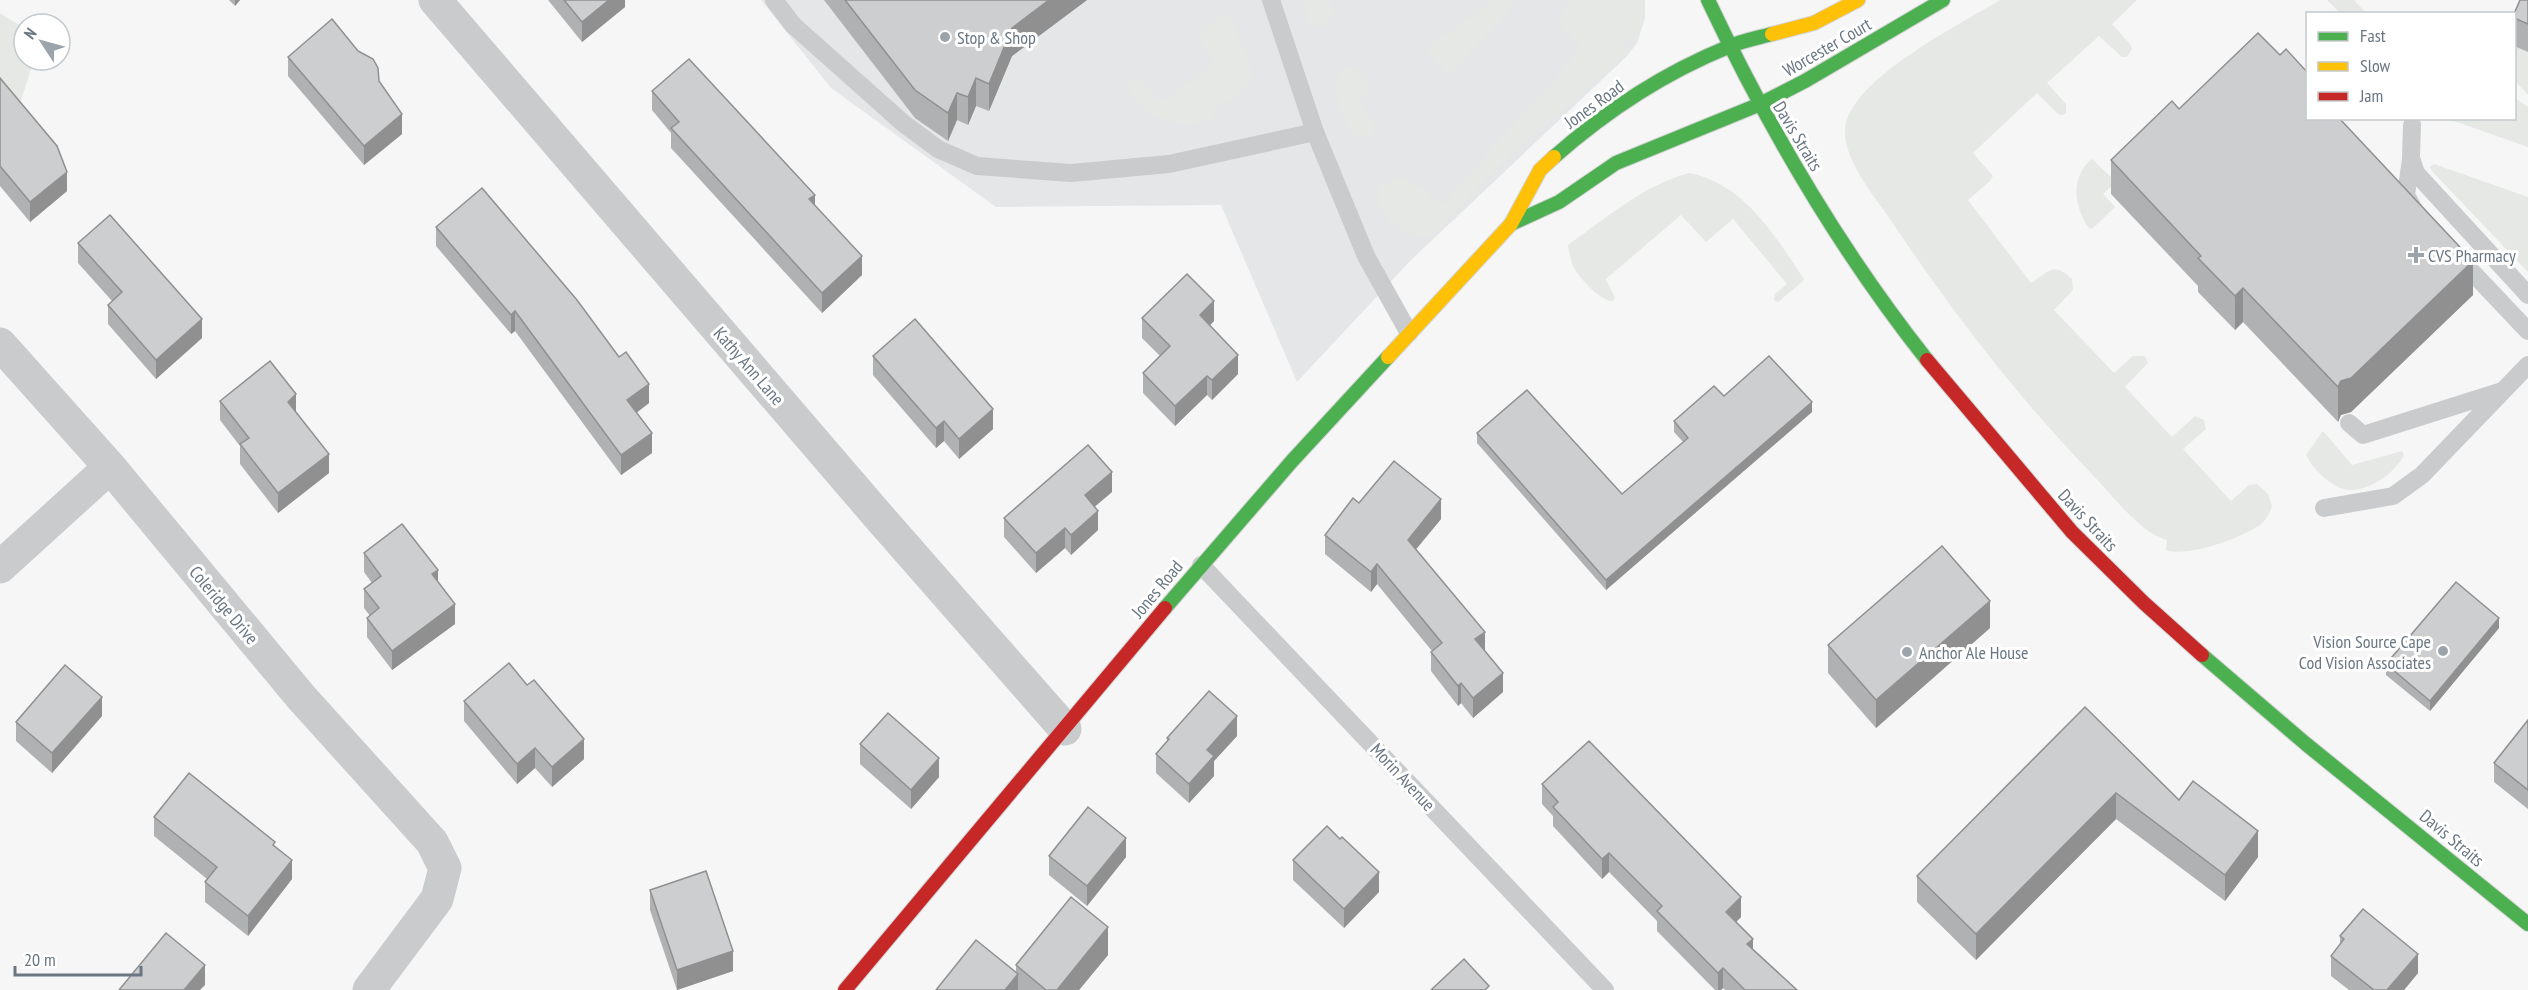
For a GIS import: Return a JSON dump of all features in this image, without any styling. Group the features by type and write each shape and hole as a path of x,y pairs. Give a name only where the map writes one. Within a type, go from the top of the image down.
{"main road":[{"name":"Davis Straits","path":"1708,0 1758,105 1842,239 1931,366 1994,443 2092,552 2185,639 2528,924"},
{"name":"Worcester Court","path":"1729,46 1814,23 1858,0"},
{"name":"Worcester Court","path":"1758,105 1805,81 1943,0"},
{"name":"Jones Road","path":"845,990 1292,461 1511,224 1540,170 1586,129 1655,83 1729,46"},
{"name":"Jones Road","path":"1511,224 1559,202 1616,163 1758,105"}],"street":[{"name":"Kathy Ann Lane","path":"435,0 871,508 1065,729"},
{"name":"Coleridge Drive","path":"0,344 110,467 301,697 432,842 445,868 438,899 369,990"},
{"path":"0,567 110,467"}],"lane":[{"path":"774,0 794,25 903,123 938,149 977,166 1071,173 1169,165 1315,132"},
{"path":"1271,0 1315,132 1366,256 1409,333"},
{"path":"2412,124 2411,158 2406,195 2411,207 2428,227"},
{"path":"2411,158 2416,173 2423,182 2528,295"},
{"path":"2443,242 2528,331"},
{"path":"2324,508 2392,496 2408,487 2528,365"},
{"path":"2349,423 2363,435 2504,390"},
{"name":"Morin Avenue","path":"1201,566 1605,990"}],"shaded area":[{"path":"761,0 1645,0 1645,18 1637,43 1627,56 1411,260 1297,382 1221,205 996,207 831,88"},
{"path":"1301,0 1329,0 1334,16 1323,25 1315,27 1308,20"},
{"path":"1494,0 1518,0 1450,74 1426,49"},
{"path":"1569,0 1643,0 1644,14 1636,39 1630,37 1623,46 1629,51 1626,55 1497,167 1434,234 1423,236 1398,227 1381,209 1377,198 1380,188 1394,178 1408,179 1441,206 1569,63 1581,45 1560,26"},
{"path":"2000,0 2137,0 2112,24 2131,45 2132,49 2127,57 2122,57 2099,36 2047,83 2066,104 2066,113 2058,114 2037,93 1973,153 1993,176 1968,200 2031,283 2056,269 2072,279 2073,290 2054,310 2114,373 2133,356 2145,356 2148,363 2125,387 2172,437 2195,416 2204,420 2206,429 2183,449 2231,501 2249,485 2257,484 2268,494 2272,506 2268,516 2255,528 2231,540 2201,549 2175,552 2166,550 2167,540 2149,532 2124,510 2062,442 1984,350 1936,286 1855,166 1846,142 1845,131 1850,112 1864,93 1908,56"},
{"path":"2327,0 2354,0 2365,12 2339,12"},
{"path":"1227,11 1250,66 1250,81 1244,90 1214,110 1216,119 1202,122 1178,123 1156,116 1147,110 1128,89 1129,83 1133,79 1142,81 1161,103 1215,63 1198,34"},
{"path":"0,13 12,20 12,72 30,72 13,125 0,127"},
{"path":"2516,47 2528,52 2528,95 2516,82"},
{"path":"1346,67 1358,70 1372,90 1358,100 1375,127 1368,137 1360,140 1354,136 1346,121 1335,87 1336,77"},
{"path":"2516,99 2528,107 2528,147 2451,120 2516,120"},
{"path":"2092,159 2116,182 2103,194 2115,207 2092,229 2089,228 2080,211 2077,183 2085,166"},
{"path":"2434,164 2528,197 2528,272 2432,171 2430,167"},
{"path":"1689,173 1709,179 1742,200 1781,245 1804,279 1802,282 1778,302 1774,300 1775,294 1787,284 1733,219 1706,242 1681,215 1606,279 1615,298 1613,301 1602,297 1590,287 1572,264 1568,245 1641,194 1672,178"},
{"path":"2323,431 2352,465 2402,451 2404,455 2395,468 2381,480 2357,490 2343,489 2324,477 2306,455"}],"building":[{"path":"564,0 609,0 582,22"},
{"name":"Stop & Shop","path":"845,0 1049,0 1012,28 989,84 976,78 968,97 957,93 948,113 915,90"},
{"path":"2520,0 2528,0 2528,24 2516,19 2515,12"},
{"path":"332,19 358,51 373,59 378,68 379,81 402,114 364,146 288,57"},
{"name":"CVS Pharmacy","path":"2258,33 2280,55 2286,49 2306,71 2306,120 2341,120 2473,261 2351,378 2341,381 2338,387 2243,288 2235,296 2198,258 2201,256 2111,160 2172,101 2179,109"},
{"path":"689,59 815,195 809,199 862,256 822,293 671,128 679,122 652,91"},
{"path":"0,78 57,146 67,172 30,202 0,166"},
{"path":"482,188 577,300 619,357 626,352 649,384 627,400 652,433 621,455 515,311 511,315 436,227"},
{"path":"110,215 202,319 156,360 108,305 122,292 78,243"},
{"path":"1187,274 1214,301 1200,315 1238,355 1212,380 1207,376 1175,406 1143,373 1170,346 1142,318"},
{"path":"915,319 993,409 959,439 944,421 936,428 873,356"},
{"path":"1769,356 1812,402 1606,580 1477,433 1527,390 1622,494 1688,438 1674,421 1714,386 1724,396"},
{"path":"270,361 296,394 288,402 329,454 278,493 240,444 249,438 220,401"},
{"path":"1088,445 1112,472 1085,495 1098,511 1071,535 1065,528 1036,553 1004,518"},
{"path":"1394,461 1441,499 1408,540 1485,632 1475,639 1503,673 1473,698 1461,683 1458,686 1431,652 1442,643 1377,564 1371,572 1325,535 1353,498 1359,503"},
{"path":"402,524 438,570 432,574 455,604 392,651 367,618 379,608 364,589 381,576 364,553"},
{"name":"Anchor Ale House","path":"1942,546 1990,601 1876,700 1828,645"},
{"name":"Vision Source Cape Cod Vision Associates","path":"2456,582 2499,618 2430,701 2386,664"},
{"path":"509,663 527,685 534,680 584,739 552,767 535,748 517,764 464,701"},
{"path":"65,665 102,697 52,753 16,722"},
{"path":"1209,691 1237,716 1207,750 1214,756 1189,784 1156,754 1169,739 1167,738"},
{"path":"2085,707 2179,800 2193,781 2258,831 2225,875 2116,793 1976,934 1917,876"},
{"path":"888,713 939,758 911,790 860,744"},
{"path":"2528,720 2528,790 2494,763"},
{"path":"1589,741 1741,897 1726,912 1753,939 1747,944 1797,990 1745,990 1723,968 1718,973 1657,911 1662,906 1609,853 1602,859 1553,807 1558,802 1542,784"},
{"path":"189,773 275,842 273,845 292,860 248,916 205,882 217,867 154,817"},
{"path":"1088,807 1126,838 1087,886 1049,856"},
{"path":"1327,826 1379,872 1344,909 1293,860"},
{"path":"706,871 733,951 677,970 650,890"},
{"path":"1071,897 1108,927 1057,990 1046,990 1016,965"},
{"path":"2363,909 2418,954 2387,990 2374,990 2331,956 2344,939 2340,936"},
{"path":"166,933 205,965 184,990 119,990"},
{"path":"976,940 1018,974 1005,990 936,990"},
{"path":"1464,959 1489,986 1485,990 1431,990"}],"traffic: fast":[{"path":"1708,0 1755,94 1807,186 1864,275 1927,360"},
{"path":"1511,224 1559,202 1616,163 1758,105 1805,81 1943,0"},
{"path":"1554,157 1594,124 1658,81 1733,45 1772,34"},
{"path":"1165,608 1292,461 1388,357"},
{"path":"2202,655 2306,744 2528,924"}],"traffic: slow":[{"path":"1772,34 1814,23 1858,0"},
{"path":"1388,357 1511,224 1540,170 1554,157"}],"traffic: jam":[{"path":"1927,360 2072,532 2144,603 2202,655"},
{"path":"845,990 1165,608"}],"place":[{"name":"Stop & Shop","path":"945,37"},
{"name":"CVS Pharmacy","path":"2416,255"},
{"name":"Vision Source Cape Cod Vision Associates","path":"2443,651"},
{"name":"Anchor Ale House","path":"1907,652"}]}
